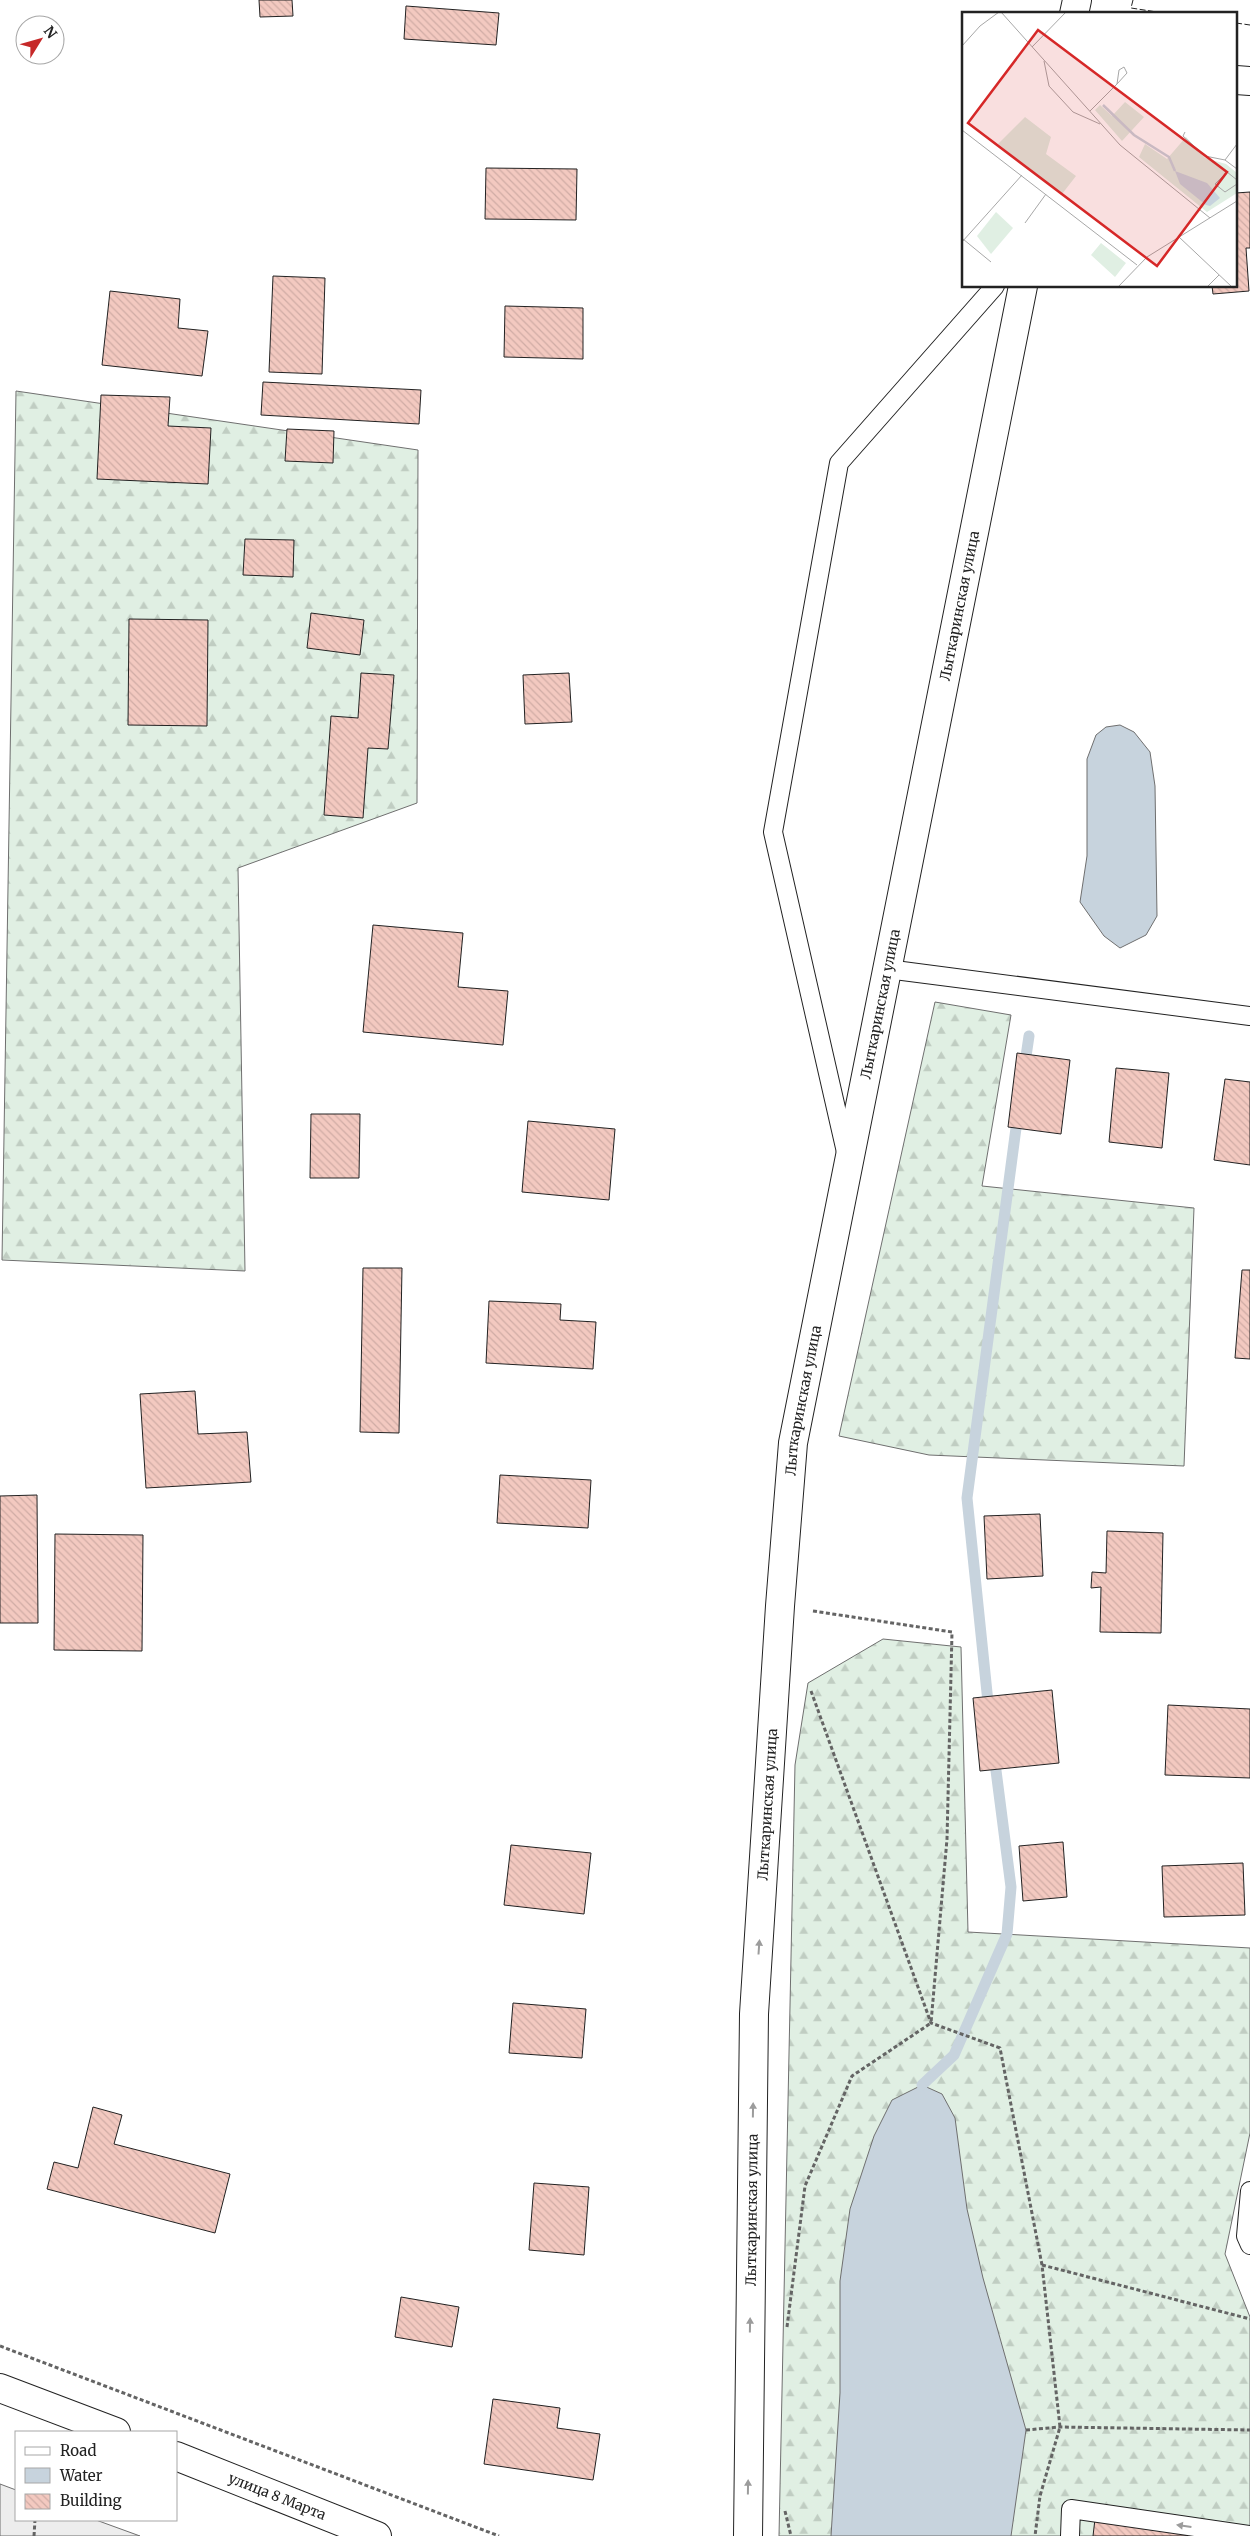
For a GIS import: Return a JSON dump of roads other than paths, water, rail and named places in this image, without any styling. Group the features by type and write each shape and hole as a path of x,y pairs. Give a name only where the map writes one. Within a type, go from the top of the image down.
{"street":[{"name":"Лыткаринская улица","path":"748,2536 754,2014 780,1606 793,1443 1023,288"},
{"path":"0,2388 113,2431"},
{"name":"улица 8 Марта","path":"178,2457 377,2536"}],"lane":[{"path":"848,1160 772,832 839,462 992,288"},
{"path":"887,969 1250,1016"},
{"path":"1250,2191 1246,2236 1250,2244"},
{"path":"1070,2536 1071,2509 1250,2536"}],"water":[{"path":"1120,725 1134,732 1150,752 1155,786 1157,916 1146,935 1120,948 1104,936 1080,902 1087,856 1087,759 1096,735 1106,727"},
{"path":"922,2085 942,2094 955,2118 967,2209 983,2278 1026,2430 1011,2536 831,2536 840,2393 840,2281 850,2209 874,2136 892,2100"}],"waterway":[{"path":"1024,1070 1029,1036"},
{"path":"989,1712 967,1498 1018,1113"},
{"path":"922,2085 954,2055 1007,1934 1011,1887 994,1755"}]}
